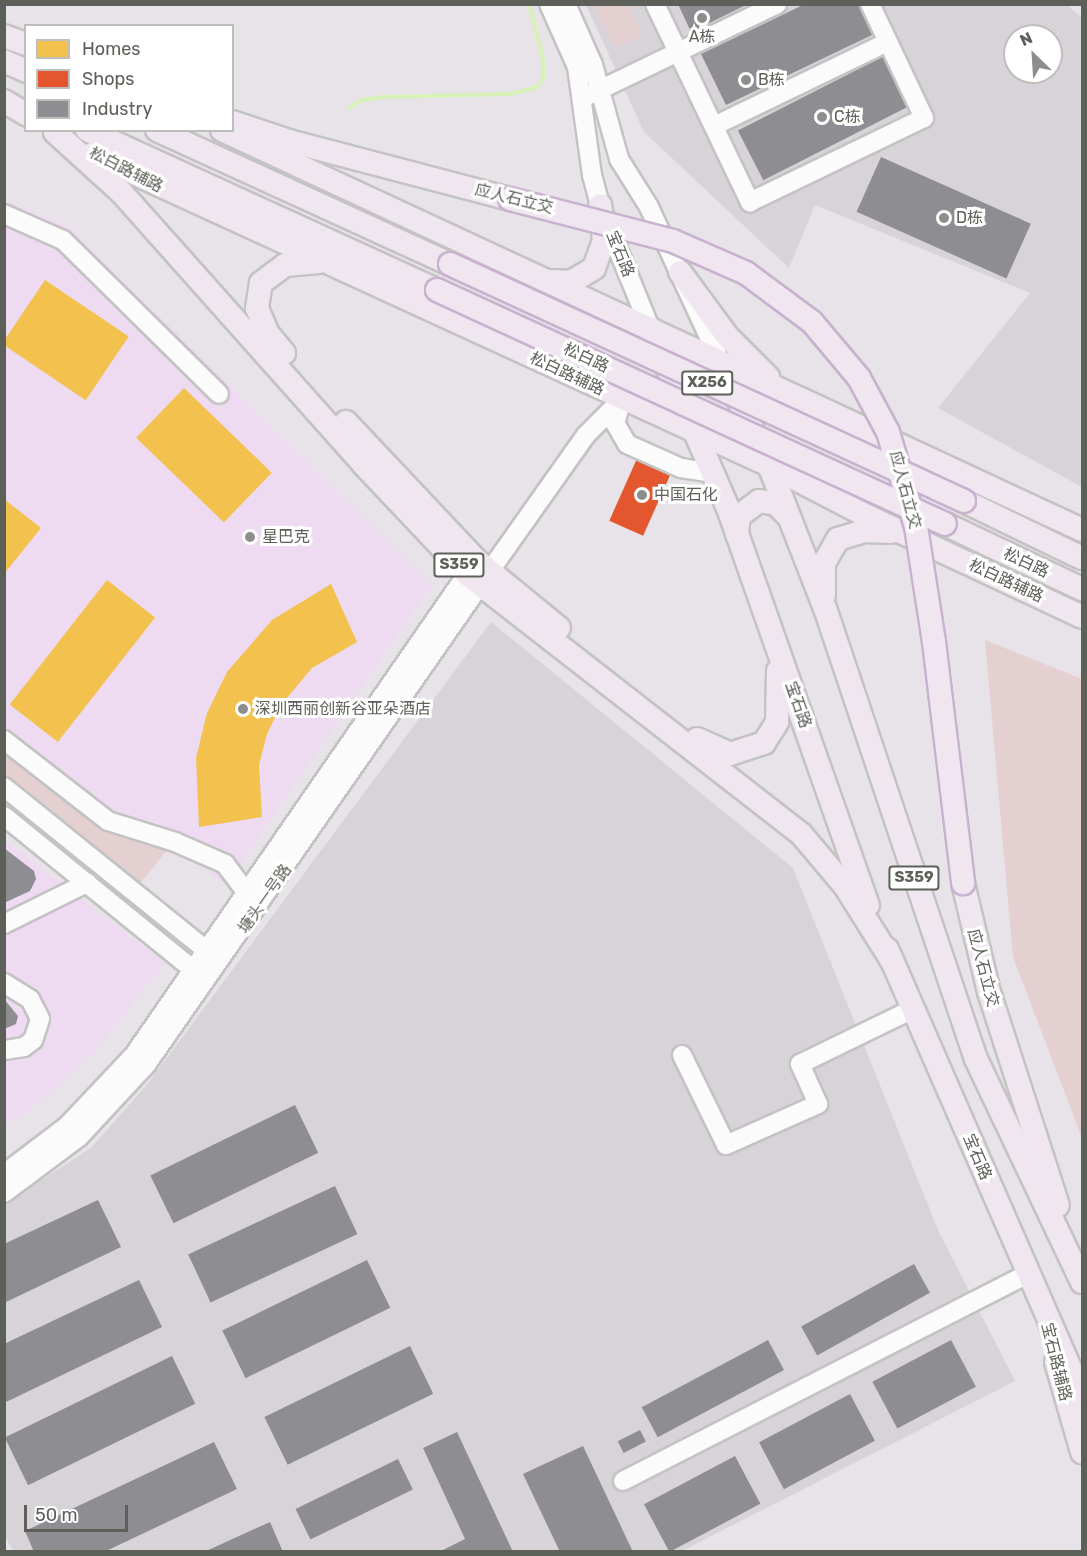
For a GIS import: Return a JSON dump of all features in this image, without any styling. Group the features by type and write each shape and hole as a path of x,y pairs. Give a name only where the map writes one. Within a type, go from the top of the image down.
{"main road":[{"path":"4,36 24,43"},
{"path":"4,61 24,70"},
{"path":"4,96 24,103"},
{"path":"4,101 24,113"},
{"name":"应人石立交","path":"234,123 289,141 673,241 746,273 812,322 859,378 888,432 916,527 934,642 963,883 989,992 1083,1281"},
{"name":"S359","path":"54,132 121,192 364,465 478,573 801,834 845,886 892,961"},
{"name":"松白路辅路","path":"55,132 126,172 769,465 903,534 1083,617"},
{"name":"松白路","path":"91,132 1083,589"},
{"name":"松白路","path":"161,132 1083,558"},
{"path":"226,132 721,363"},
{"path":"541,278 571,282 594,268 604,241 600,205"},
{"path":"322,262 301,261 271,272 257,294 261,321 278,346 478,573 701,743 730,754 764,743 777,722 780,692 770,625"},
{"path":"680,272 728,338 785,391"},
{"path":"508,347 533,347 553,333 559,316 558,298 541,278"},
{"name":"宝石路","path":"650,328 714,473 738,534 850,857 892,961 1083,1396"},
{"name":"S359","path":"721,363 769,465 826,611 976,1059 1083,1281"},
{"name":"X256","path":"721,363 1083,530"},
{"path":"903,534 886,513 884,500 891,476 912,461 940,464"},
{"path":"738,534 739,516 759,501 776,504 789,517"},
{"path":"826,611 824,563 838,539 864,531 903,534"},
{"name":"宝石路辅路","path":"1042,1305 1083,1452"}],"street":[{"name":"宝石路","path":"549,4 577,67 592,175 600,205 650,328"},
{"path":"566,4 594,65 619,159 649,207 721,363"},
{"path":"655,4 750,202 924,118 870,4"},
{"path":"581,99 777,4"},
{"path":"714,126 888,42"},
{"path":"4,214 63,240 219,394"},
{"path":"478,573 586,435 622,399"},
{"path":"622,399 615,423 627,444 681,468 714,473"},
{"name":"塘头一号路","path":"214,957 248,895 478,573"},
{"name":"塘头一号路","path":"4,1193 55,1157 103,1113 146,1065 201,976 478,573"},
{"path":"4,740 108,821 176,842 225,864 248,895"},
{"path":"4,787 214,957"},
{"path":"4,816 201,976"},
{"path":"4,924 87,883"},
{"name":"塘头一号路","path":"4,1174 68,1125 115,1077 201,976"},
{"path":"4,983 30,999 40,1019 33,1040 24,1047 4,1050"},
{"path":"682,1055 726,1145 818,1104 800,1064 913,1008"},
{"path":"623,1481 1028,1274"}],"shaded area":[{"path":"1066,4 1082,18 1082,487 938,408 1030,293 815,205 789,268 644,132 586,5"},
{"path":"594,5 629,5 643,35 615,48"},
{"path":"4,200 71,228 432,585 226,885 184,856 104,829 5,751"},
{"path":"491,622 793,868 938,1230 1015,1381 682,1551 13,1551 4,1534 4,1205 92,1147 149,1082"},
{"path":"985,640 1082,679 1082,1138 1013,957"},
{"path":"4,751 104,829 168,849 140,884 5,774"},
{"path":"4,840 165,963 95,1052 39,1103 5,1124"}],"building: Homes":[{"path":"45,280 129,336 86,400 4,345 4,341"},
{"path":"184,388 272,473 224,522 136,438"},
{"path":"4,499 41,528 4,574"},
{"path":"107,580 155,618 58,742 10,705"},
{"name":"深圳西丽创新谷亚朵酒店","path":"331,584 357,642 312,668 281,705 267,734 259,765 262,817 199,827 196,758 207,713 227,672 272,620"}],"building: Shops":[{"name":"中国石化","path":"639,454 673,469 643,536 609,521"}],"building: Industry":[{"name":"A栋","path":"678,4 748,4 691,32"},
{"name":"B栋","path":"805,4 860,4 874,34 726,105 701,54"},
{"name":"C栋","path":"884,56 909,106 763,180 738,130"},
{"name":"D栋","path":"881,157 1031,224 1006,279 857,212"},
{"path":"4,848 34,871 36,879 30,891 4,903"},
{"path":"4,999 18,1016 16,1024 4,1029"},
{"path":"295,1105 318,1153 174,1223 150,1176"},
{"path":"335,1186 357,1234 211,1302 188,1254"},
{"path":"98,1200 121,1247 4,1303 4,1244"},
{"path":"367,1260 390,1308 246,1378 222,1331"},
{"path":"914,1264 930,1293 817,1355 801,1327"},
{"path":"139,1280 162,1327 4,1403 4,1344"},
{"path":"768,1340 784,1370 658,1437 642,1407"},
{"path":"951,1340 976,1387 897,1429 872,1382"},
{"path":"410,1346 433,1394 288,1465 264,1417"},
{"path":"172,1356 195,1404 28,1485 5,1438"},
{"path":"850,1394 875,1441 784,1489 759,1442"},
{"path":"640,1430 646,1442 624,1453 618,1441"},
{"path":"457,1432 513,1552 439,1552 465,1539 423,1448"},
{"path":"214,1442 237,1489 104,1552 34,1552 25,1531"},
{"path":"583,1446 633,1552 560,1552 523,1474"},
{"path":"735,1456 760,1504 669,1552 644,1504"},
{"path":"398,1459 413,1490 310,1540 296,1509"},
{"path":"270,1522 283,1552 204,1552"}],"waterway":[{"path":"349,108 362,100 383,97 511,94 537,87 543,79 543,59 529,4"}],"place":[{"name":"A栋","path":"702,18"},
{"name":"B栋","path":"746,80"},
{"name":"C栋","path":"822,117"},
{"name":"D栋","path":"944,218"},
{"name":"中国石化","path":"642,495"},
{"name":"星巴克","path":"250,537"},
{"name":"深圳西丽创新谷亚朵酒店","path":"243,709"}]}
